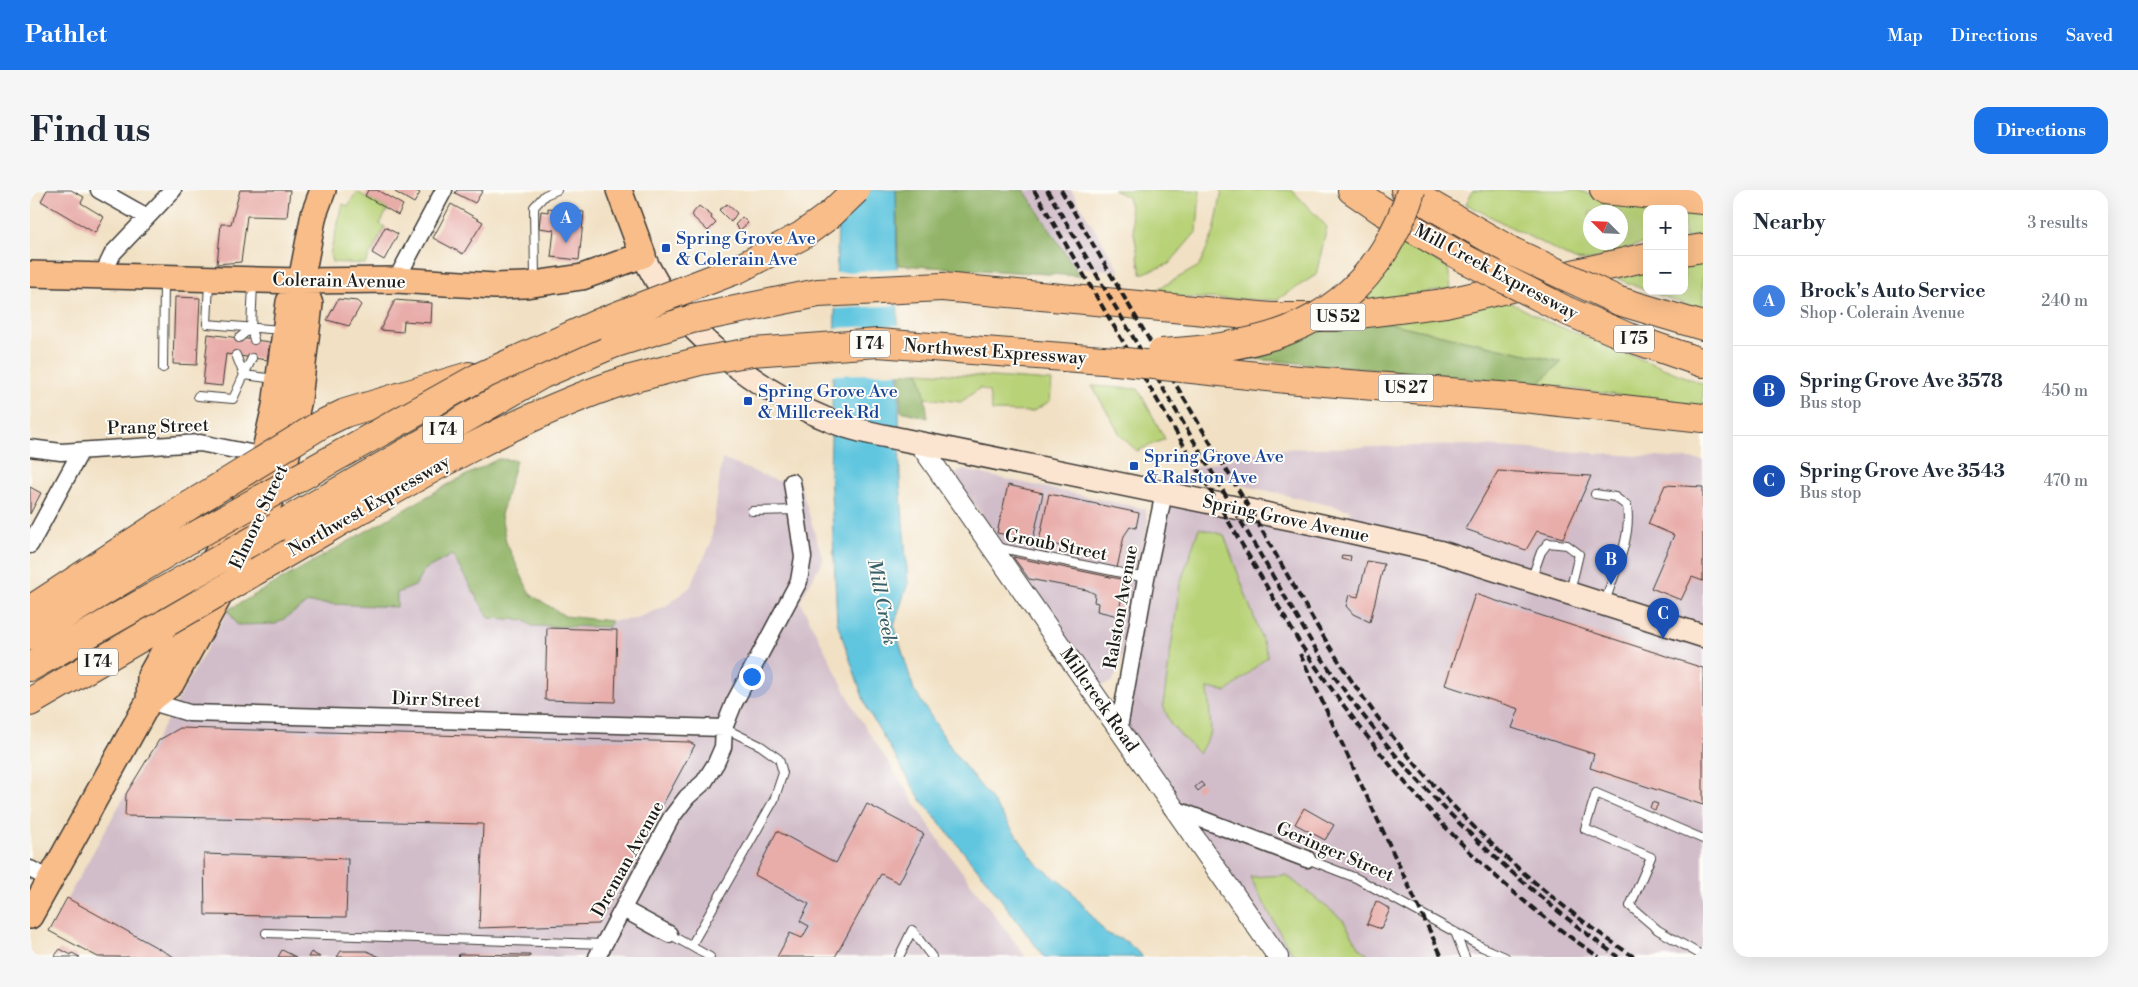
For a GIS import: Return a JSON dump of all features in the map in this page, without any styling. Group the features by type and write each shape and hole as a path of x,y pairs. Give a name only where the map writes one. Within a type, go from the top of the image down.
{"highway":[{"path":"30,636 192,537 478,376 601,322 746,265 801,236 831,214 856,190"},
{"name":"Mill Creek Expressway","path":"1352,190 1381,210 1467,260 1567,311 1628,337 1703,363"},
{"name":"Mill Creek Expressway","path":"1405,190 1511,251 1619,301 1703,326"},
{"path":"1116,361 1140,354 1198,351 1259,341 1298,328 1328,311 1355,288 1378,262 1395,232 1411,190"},
{"path":"1604,190 1703,200"},
{"path":"1688,250 1703,248"},
{"name":"US 52","path":"1024,296 1271,317 1335,317 1445,303 1643,258"},
{"name":"Northwest Expressway","path":"30,667 541,375 613,344 692,320 818,294 942,287 1024,296"},
{"name":"Northwest Expressway","path":"30,702 454,458 534,416 590,392 627,380 700,361 752,352 878,343 1116,361"},
{"path":"30,610 187,507 320,425 345,413 570,344 613,344"},
{"name":"US 27","path":"1116,361 1287,379 1524,398 1703,418"},
{"path":"30,624 151,562"}],"main road":[{"name":"Elmore Street","path":"275,458 272,424 289,302 301,281 314,214 323,190"},
{"path":"619,190 643,255"},
{"name":"Colerain Avenue","path":"34,272 102,276 209,277 301,281 396,280 495,286 535,284 582,277 643,255"},
{"name":"Spring Grove Avenue","path":"643,255 650,273 685,320 727,360 781,397 806,410 851,428 1325,526 1440,552 1605,603 1703,636"},
{"name":"Elmore Street","path":"30,916 40,874 149,701 150,676 228,534 255,479 275,458 299,399 310,304 301,281"}],"street":[{"path":"98,190 147,217"},
{"path":"102,276 113,254 173,190"},
{"path":"396,280 444,190"},
{"name":"Prang Street","path":"30,448 51,452 200,443 275,458"},
{"name":"Millcreek Road","path":"919,443 1119,728 1172,808 1278,957"},
{"path":"30,545 81,451"},
{"name":"Dreman Avenue","path":"600,951 671,818 687,797 704,782 716,763 723,747 724,728 734,703 799,581 803,557 792,482"},
{"name":"Ralston Avenue","path":"1119,728 1146,578 1164,494"},
{"name":"Dirr Street","path":"149,701 189,713 724,728"},
{"name":"Geringer Street","path":"1172,808 1307,860"},
{"path":"624,909 669,934"}],"lane":[{"path":"535,284 534,207 544,195 557,190"},
{"path":"163,368 164,276"},
{"path":"209,277 207,324 285,331"},
{"path":"253,279 251,328 254,340"},
{"path":"239,338 251,328"},
{"path":"236,355 244,375"},
{"path":"198,396 233,400 252,358"},
{"path":"244,375 279,379"},
{"path":"1595,494 1615,497 1626,506 1629,520 1628,533 1605,603"},
{"path":"752,512 797,510"},
{"path":"1531,580 1541,552 1548,543 1567,545 1579,554 1570,592"},
{"name":"Groub Street","path":"991,546 1146,578"},
{"path":"691,946 774,800 783,773 779,759 760,746 724,728"},
{"path":"1703,839 1596,793 1585,829 1650,857 1630,906 1658,930 1703,956"},
{"name":"Geringer Street","path":"1307,860 1356,878 1504,957"},
{"path":"899,957 912,930 932,957"},
{"path":"1455,932 1465,957"},
{"path":"266,933 600,951"},
{"path":"669,934 710,957"}],"shaded area":[{"path":"1024,190 1071,190 1120,271 1075,268"},
{"path":"1468,445 1703,460 1703,957 1278,957 1119,728 1164,493 1344,537 1350,510 1181,471 1269,449"},
{"path":"722,459 778,481 797,475 823,560 800,601 857,714 940,842 1026,957 98,957 49,931 230,607 502,522 506,542 530,595 565,616 611,621 635,619 666,606 690,587 711,543"},
{"path":"964,470 1145,509 1148,519 1147,529 1119,669 1112,682 1103,685 1097,683 954,475 958,471"}],"green space":[{"path":"896,190 1024,190 1080,276 898,265"},
{"path":"1113,190 1200,190 1197,231 1169,264 1141,274 1128,197"},
{"path":"1222,190 1292,190 1327,227 1316,275 1276,300 1156,297 1154,291 1199,266 1214,232"},
{"path":"1473,190 1577,190 1597,197 1682,205 1643,205 1643,244 1628,248 1628,205 1583,205 1583,250 1623,250 1594,260 1575,260 1466,204"},
{"path":"357,192 388,209 380,224 385,227 365,264 332,262 330,254 343,204 348,206"},
{"path":"1688,206 1703,207 1703,235 1688,237"},
{"path":"1400,240 1448,268 1451,289 1371,300 1324,304"},
{"path":"1703,259 1703,311 1659,295 1688,295 1688,261"},
{"path":"1643,272 1643,289 1616,278"},
{"path":"1506,300 1546,321 1703,384 1703,407 1538,384 1562,362 1384,322"},
{"path":"1299,322 1384,322 1562,362 1538,384 1219,356"},
{"path":"919,372 1052,381 1050,401 1032,412 992,411 989,392 980,388 961,402 925,398"},
{"path":"919,372 928,418 901,411 900,373"},
{"path":"1092,386 1138,389 1165,439 1137,451 1121,436"},
{"path":"498,459 516,460 501,515 506,542 530,594 565,616 611,621 609,627 532,626 524,620 489,618 452,555 424,570 415,586 397,593 397,607 308,603 276,624 237,625 228,610 449,484"},
{"path":"1199,528 1224,535 1268,656 1227,692 1208,688 1211,732 1199,754 1171,725 1163,705 1180,584"},
{"path":"1286,875 1343,920 1360,948 1370,957 1295,957 1282,937 1250,877"}],"water":[{"name":"Mill Creek","path":"836,190 896,190 900,482 908,583 894,625 914,690 955,754 991,799 1036,863 1070,890 1106,933 1127,942 1143,957 1044,957 988,882 921,800 867,709 837,622 830,470 838,221"}],"pier":[{"path":"901,268 901,305 833,309 834,273"},
{"path":"902,325 903,373 831,375 832,328"}],"building":[{"path":"47,190 71,190 84,197 81,203 104,217 95,233 41,201"},
{"path":"240,190 290,190 287,217 247,216 241,262 217,264 221,224 231,224"},
{"path":"368,190 377,190 403,205 398,215 365,196"},
{"path":"396,190 414,190 420,193 414,203 395,192"},
{"path":"457,190 483,190 475,203 455,193"},
{"path":"451,204 483,222 463,254 433,238"},
{"path":"727,204 737,213 731,222 719,210"},
{"path":"699,206 712,216 711,218 716,223 708,231 691,215"},
{"path":"548,208 584,212 579,260 551,257 554,230 539,228 541,211 548,212"},
{"path":"742,217 748,223 740,230 735,225"},
{"path":"385,227 398,234 384,260 372,253"},
{"path":"175,297 200,298 197,365 173,364"},
{"path":"338,299 357,301 361,305 349,326 327,320"},
{"path":"395,300 432,303 431,323 404,321 403,332 380,330"},
{"path":"208,334 270,342 267,360 226,354 222,386 203,384"},
{"path":"1498,471 1591,476 1563,538 1537,531 1526,550 1465,529"},
{"path":"1008,485 1043,493 1033,540 997,533"},
{"path":"1665,485 1703,487 1703,581 1692,577 1681,600 1651,588 1674,535 1648,524"},
{"path":"30,487 41,493 30,514"},
{"path":"1049,494 1139,513 1136,528 1130,527 1124,536 1117,568 1059,556 1061,546 1039,541"},
{"path":"1342,555 1351,556 1350,561 1341,559"},
{"path":"1013,557 1125,580 1118,616 1097,611 1098,603 1094,602 1095,594 1087,590 1029,579"},
{"path":"1367,561 1384,564 1370,622 1353,614 1346,606 1349,595 1358,597"},
{"path":"1475,594 1703,668 1703,805 1590,768 1594,754 1512,728 1519,709 1445,685"},
{"path":"547,628 617,630 615,702 545,700"},
{"path":"180,728 689,742 695,745 598,924 479,928 483,824 125,816 126,794 159,740"},
{"path":"1201,782 1204,786 1198,791 1195,787"},
{"path":"1652,802 1658,804 1655,810 1650,808"},
{"path":"867,804 924,834 899,883 881,874 835,957 777,957 790,933 802,938 809,926 800,921 809,904 755,875 777,831 836,863"},
{"path":"1304,808 1334,825 1325,840 1295,824"},
{"path":"204,854 348,859 346,917 205,915"},
{"path":"67,898 174,957 98,957 49,931"},
{"path":"1376,901 1390,909 1381,929 1367,924"},
{"path":"60,949 71,955 72,953 80,957 54,957"},
{"path":"282,950 296,957 278,957"},
{"path":"341,951 367,951 380,957 337,957"},
{"path":"311,952 320,957 308,957"},
{"path":"459,954 530,955 530,957 458,957"}],"railway":[{"path":"1034,190 1301,645 1332,690 1399,775 1472,854 1512,891 1554,925 1599,957"},
{"path":"1047,190 1312,643 1343,689 1377,733 1450,814 1531,889 1618,957"},
{"path":"1061,190 1309,612 1344,669 1382,723 1438,789 1499,851 1564,907 1634,957"},
{"path":"1300,654 1442,957"}],"place":[{"name":"Brock's Auto Service","path":"566,243"},
{"name":"Spring Grove Ave & Colerain Ave","path":"666,248"},
{"name":"Spring Grove Ave & Millcreek Rd","path":"748,401"},
{"name":"Spring Grove Ave & Ralston Ave","path":"1134,466"},
{"name":"Spring Grove Ave 3578","path":"1611,585"},
{"name":"Spring Grove Ave 3543","path":"1663,639"}]}
